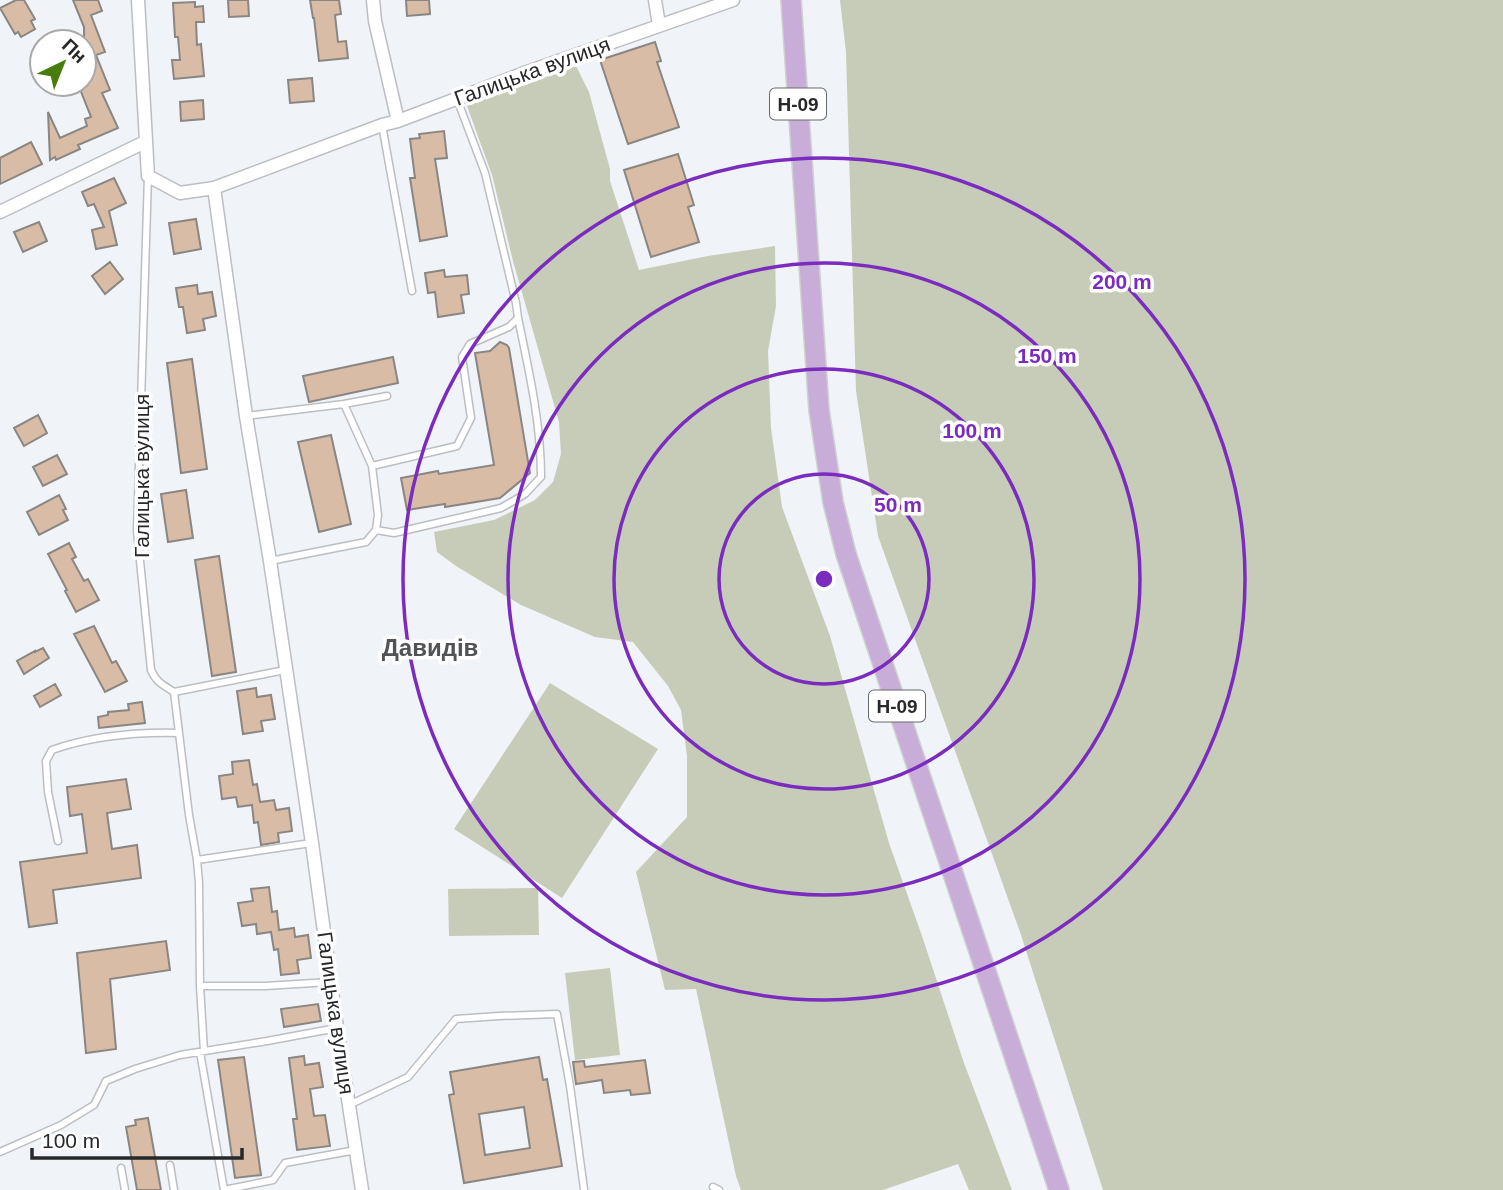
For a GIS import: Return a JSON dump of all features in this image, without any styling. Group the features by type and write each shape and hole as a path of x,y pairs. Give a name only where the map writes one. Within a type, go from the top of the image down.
{"main road":[{"name":"Н-09","path":"791,0 819,410 833,502 846,554 1059,1190"}],"street":[{"name":"Галицька вулиця","path":"138,0 148,176 180,193 214,188 527,72 733,0"},
{"path":"373,0 375,21 398,121"},
{"path":"655,0 659,25"},
{"path":"0,212 145,142"},
{"name":"Галицька вулиця","path":"214,188 362,1190"}],"lane":[{"path":"376,530 394,533 501,508 525,494 541,477 534,393 516,303 485,173 457,99"},
{"path":"382,125 412,291"},
{"name":"Галицька вулиця","path":"148,176 137,531 151,670 159,684 174,692"},
{"path":"372,466 457,446 471,418 462,357 470,345 509,327 518,318"},
{"path":"246,416 387,396"},
{"path":"270,561 366,542 376,530 378,515 372,466 344,404"},
{"path":"274,1180 224,1190 202,1051 199,883 174,692 285,670"},
{"path":"58,841 48,792 46,761 52,750 142,732 179,733"},
{"path":"197,860 312,843"},
{"path":"200,986 331,982"},
{"path":"349,1105 408,1077 456,1019 557,1014 584,1189"},
{"path":"0,1152 61,1125 94,1105 106,1081 135,1069 180,1055 337,1028"},
{"path":"275,1190 274,1180 285,1163 356,1150"},
{"path":"170,1165 174,1190"},
{"path":"121,1168 125,1190"}],"green space":[{"path":"840,0 1503,0 1503,1190 1103,1190 1020,932 878,536 856,391 846,52"},
{"path":"576,66 589,92 610,169 610,181 639,270 775,246 776,306 768,351 771,428 782,507 830,636 889,843 964,1063 1012,1190 969,1190 958,1164 883,1190 741,1190 696,989 665,990 636,872 687,817 687,756 681,710 668,686 633,642 595,637 521,605 437,552 434,532 494,520 535,500 553,482 561,454 559,422 513,261 492,175 467,106"},
{"path":"550,683 658,749 562,898 454,829"},
{"path":"538,888 539,935 449,936 448,889"},
{"path":"610,968 620,1055 575,1060 565,973"}],"building":[{"path":"16,0 24,0 35,19 31,21 34,28 28,28 28,33 21,37 18,32 15,34 0,8"},
{"path":"73,0 98,0 102,11 91,15 96,28 84,27"},
{"path":"228,0 248,0 249,16 229,17"},
{"path":"310,0 339,0 341,14 335,15 338,42 346,41 348,58 319,61"},
{"path":"406,0 429,0 430,14 407,16"},
{"path":"195,2 195,7 203,6 204,22 196,22 197,45 201,44 204,76 174,79 172,60 180,60 178,37 175,37 173,3"},
{"path":"98,34 105,52 98,54"},
{"path":"655,42 661,61 657,62 679,127 628,144 600,60"},
{"path":"98,60 110,90 102,93 118,128 78,145 80,149 50,160 48,112 60,138 87,126 85,119 91,117 84,98 98,98"},
{"path":"312,78 314,101 290,103 288,80"},
{"path":"203,100 204,119 181,121 180,102"},
{"path":"444,131 447,158 435,159 447,236 420,241 410,178 415,178 410,139 420,138 419,134"},
{"path":"31,142 42,164 0,184 0,158"},
{"path":"678,154 694,205 688,207 699,242 651,257 624,170"},
{"path":"114,178 126,203 109,211 117,245 96,249 92,230 104,227 94,204 88,206 82,192"},
{"path":"196,219 201,249 174,254 169,223"},
{"path":"39,222 47,241 23,252 14,232"},
{"path":"110,262 123,279 105,294 92,276"},
{"path":"444,270 445,277 467,275 469,294 461,295 464,313 438,317 435,292 428,293 425,273"},
{"path":"197,285 198,294 212,292 216,316 203,319 205,330 187,333 183,307 179,307 176,288"},
{"path":"500,342 509,348 530,473 500,498 407,510 401,478 494,465 475,353 490,351"},
{"path":"393,357 398,383 309,402 303,376"},
{"path":"192,359 207,469 181,473 167,363"},
{"path":"38,415 47,433 24,446 14,428"},
{"path":"331,435 351,524 319,532 298,442"},
{"path":"57,455 67,474 43,486 33,467"},
{"path":"186,490 193,538 168,542 161,494"},
{"path":"59,495 68,520 39,535 27,512"},
{"path":"69,543 76,557 72,559 84,581 88,579 99,600 76,612 48,554"},
{"path":"219,556 236,672 212,676 195,560"},
{"path":"94,626 112,663 116,661 127,681 105,692 74,634"},
{"path":"43,648 49,658 24,674 17,661"},
{"path":"55,684 61,695 40,707 34,696"},
{"path":"256,688 257,697 271,695 275,719 261,721 263,731 243,734 237,691"},
{"path":"142,702 145,723 99,728 98,717 108,715 108,712 129,710 128,704"},
{"path":"249,760 253,785 257,784 260,802 274,800 276,810 289,808 292,831 278,833 279,842 261,845 258,822 254,823 252,805 238,807 236,797 222,799 219,776 233,774 232,762"},
{"path":"126,779 131,809 107,813 112,849 137,845 141,878 53,890 57,923 29,927 20,862 87,853 82,814 70,816 67,787"},
{"path":"269,887 272,912 277,911 279,930 294,928 295,937 308,935 311,958 297,960 299,973 281,975 278,949 274,950 271,932 257,934 256,924 242,926 238,903 253,901 251,889"},
{"path":"166,941 170,970 110,979 116,1049 86,1053 77,953"},
{"path":"318,1004 321,1021 284,1027 281,1009"},
{"path":"304,1056 305,1065 319,1063 323,1087 310,1089 314,1116 325,1115 330,1146 297,1150 293,1119 297,1119 289,1058"},
{"path":"244,1057 261,1175 235,1178 218,1060"},
{"path":"539,1057 543,1080 547,1079 562,1166 464,1183 449,1095 454,1094 450,1072","holes":["524,1107 530,1148 485,1155 479,1114"]},
{"path":"645,1060 650,1093 631,1095 630,1090 604,1093 602,1080 576,1084 573,1062 584,1061 585,1067"},
{"path":"148,1118 161,1190 137,1190 126,1127 136,1125 135,1120"}],"district":[{"name":"Давидів","path":"430,647"}]}
